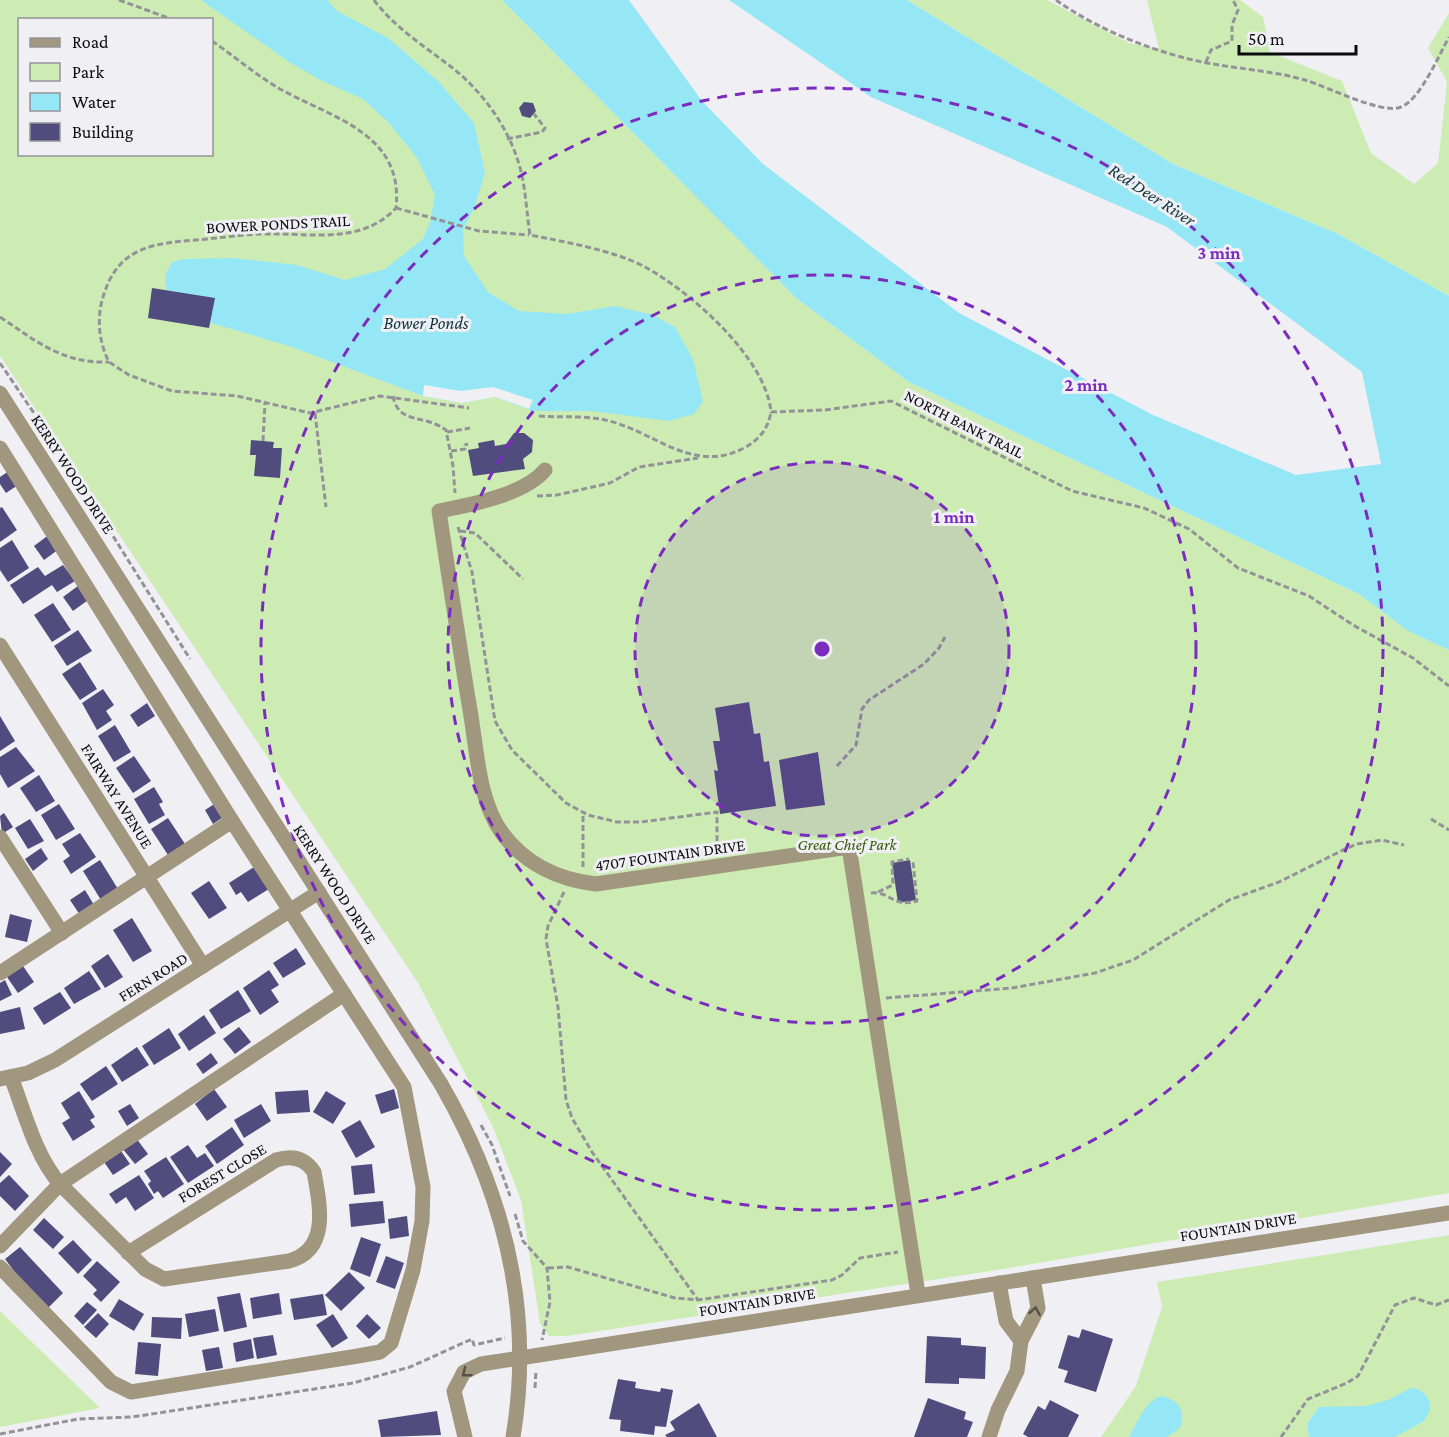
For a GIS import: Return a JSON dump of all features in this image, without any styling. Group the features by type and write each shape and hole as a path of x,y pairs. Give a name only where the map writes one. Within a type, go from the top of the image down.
{"street":[{"name":"KERRY WOOD DRIVE","path":"0,393 441,1084 470,1136 489,1180 500,1215 515,1295 521,1357 513,1437"},
{"path":"0,448 232,820 404,1087 423,1187 422,1221 413,1270 391,1343 380,1352 131,1392 111,1382 0,1267"},
{"name":"4707 FOUNTAIN DRIVE","path":"545,470 530,484 456,508 439,511 478,758 493,817 511,843 540,867 572,880 604,884 849,847 918,1294"},
{"name":"FAIRWAY AVENUE","path":"0,645 203,966"},
{"path":"0,973 232,820"},
{"path":"0,837 62,933"},
{"name":"FERN ROAD","path":"5,1078 28,1073 55,1060 319,892"},
{"path":"0,1246 60,1184 344,994"},
{"name":"FOREST CLOSE","path":"5,1078 42,1156 60,1184 128,1252 152,1273 171,1279 297,1259 310,1251 318,1236 320,1218 314,1172 310,1166 299,1159 292,1157 276,1160 128,1252"},
{"name":"FOUNTAIN DRIVE","path":"465,1437 454,1391 457,1380 473,1367 521,1357 918,1294 1449,1213"},
{"path":"989,1437 998,1410 1017,1371 1021,1341 1038,1308 1033,1278"},
{"path":"999,1283 1006,1321 1021,1341"}],"path":[{"path":"119,0 168,18"},
{"path":"374,0 397,25 475,87 507,139 522,176 530,235"},
{"path":"1056,0 1122,35 1206,62 1283,75 1384,108 1395,108 1407,103 1421,87 1449,37"},
{"path":"1206,62 1210,50 1229,43 1233,38 1232,25 1238,10 1233,0"},
{"path":"213,41 279,88 331,114 371,139 392,165 397,186 396,208 470,229 530,235 628,260 644,267 683,293 714,321 756,367 767,391 771,412 765,430 751,444 719,458 700,457 639,467 610,483 557,495 531,496"},
{"path":"507,139 542,132 545,128 534,114"},
{"name":"BOWER PONDS TRAIL","path":"109,362 100,331 101,303 116,270 133,254 164,243 247,235 328,236 355,233 385,218 396,208"},
{"path":"0,317 37,341 75,361 109,362 129,375 172,391 237,396 315,413 363,399 393,396 470,408"},
{"path":"393,396 396,409 400,413 434,423 447,432 459,531 472,572 495,721 512,750 566,803 608,821 655,821 717,812 716,841 720,867"},
{"name":"NORTH BANK TRAIL","path":"771,412 825,410 891,401 1072,491 1144,508 1189,529 1238,568 1310,596 1353,625 1413,658 1449,686"},
{"path":"262,441 265,402"},
{"path":"315,413 326,507"},
{"path":"540,416 604,419 700,457"},
{"path":"447,432 470,428"},
{"path":"451,451 465,449 465,445 468,444"},
{"path":"459,531 475,533 523,579"},
{"path":"837,766 856,745 865,705 879,692 924,664 945,637"},
{"path":"583,812 584,864 572,880 548,926 546,939 558,1007 566,1100 572,1118 592,1152 698,1300"},
{"path":"1431,819 1449,830"},
{"path":"872,1001 1012,988 1095,973 1133,960 1229,900 1279,882 1357,844 1382,840 1404,845"},
{"path":"857,894 878,892 893,885 892,862 909,859"},
{"path":"878,892 899,904 917,901 913,862"},
{"path":"543,1333 550,1302 547,1268 557,1266 675,1298 698,1300 832,1280 840,1277 860,1258 911,1250"},
{"path":"1281,1437 1308,1399 1358,1376 1395,1305 1414,1298 1436,1305 1449,1300"},
{"path":"0,1434 78,1419 132,1417 353,1383 410,1367 472,1339 474,1345 502,1339"}],"green space":[{"name":"Great Chief Park","path":"0,0 502,0 796,298 909,382 1359,594 1408,631 1449,650 1449,1193 991,1271 567,1336 549,1336 540,1323 521,1200 493,1127 418,983 0,356"},
{"path":"907,0 1047,0 1129,43 1159,49 1147,0 1240,0 1263,17 1270,52 1342,81 1371,153 1414,184 1438,163 1447,82 1428,48 1449,13 1449,296 1338,234 1173,164"},
{"path":"1449,1235 1449,1437 1101,1437 1136,1386 1162,1307 1157,1282"},
{"path":"0,1311 100,1408 0,1427"}],"water":[{"name":"Bower Ponds","path":"201,0 327,0 337,11 388,38 439,82 474,123 485,172 475,206 463,230 464,256 488,292 519,311 567,314 615,306 653,315 675,327 693,359 703,401 694,414 669,421 591,411 532,411 495,397 462,403 423,396 289,346 184,315 167,294 165,276 172,262 184,259 232,258 297,265 345,280 385,269 423,239 430,223 435,195 417,158 389,123 363,99 322,81 289,62"},
{"name":"Red Deer River","path":"502,0 629,0 702,101 763,164 959,313 1153,415 1296,475 1381,464 1362,372 1167,227 871,97 729,0 907,0 1173,164 1338,234 1449,296 1449,650 1408,631 1359,594 909,382 796,298"},
{"path":"1411,1388 1425,1394 1430,1410 1424,1421 1395,1437 1309,1437 1307,1424 1319,1407 1366,1406 1388,1400"},
{"path":"1161,1396 1172,1400 1180,1407 1182,1422 1180,1428 1167,1437 1129,1437 1146,1407"}],"pier":[{"path":"424,385 461,391 493,387 533,400 529,409 495,397 462,403 423,396"}],"building":[{"path":"524,102 533,103 536,111 530,118 522,116 519,108"},
{"path":"152,288 215,298 209,328 148,318"},
{"path":"514,433 524,433 533,440 532,452 523,459 525,469 473,476 468,450 479,448 478,443 494,440 495,446 506,444"},
{"path":"251,440 274,442 273,448 282,448 280,478 254,476 256,455 250,455"},
{"path":"9,471 18,485 6,493 0,484 0,477"},
{"path":"2,507 17,530 0,542 0,508"},
{"path":"50,534 59,549 44,560 34,546"},
{"path":"12,540 29,568 8,582 0,570 0,548"},
{"path":"63,565 75,581 57,592 52,585 23,604 10,585 38,567 45,576"},
{"path":"82,583 91,598 73,611 63,597"},
{"path":"53,603 71,630 52,642 34,615"},
{"path":"78,630 92,651 67,666 54,646"},
{"path":"80,662 97,689 80,700 62,674"},
{"path":"103,689 114,705 106,711 112,720 97,730 82,703"},
{"path":"749,702 754,734 760,733 764,762 769,761 776,806 720,814 714,770 718,771 713,741 720,741 715,708"},
{"path":"147,703 155,716 138,727 130,715"},
{"path":"0,716 15,741 0,751"},
{"path":"115,725 131,752 114,762 98,736"},
{"path":"16,747 35,771 8,788 0,774 0,757"},
{"path":"818,752 825,805 786,810 779,760"},
{"path":"134,756 151,781 133,793 116,768"},
{"path":"39,775 55,801 36,812 20,788"},
{"path":"154,787 163,802 159,804 165,815 149,824 134,799"},
{"path":"219,801 228,814 213,824 205,810"},
{"path":"59,804 75,829 56,840 41,815"},
{"path":"4,813 13,827 2,834 0,816"},
{"path":"168,818 185,844 168,855 151,829"},
{"path":"30,819 44,841 28,849 15,828"},
{"path":"80,833 96,857 71,874 63,861 70,856 62,844"},
{"path":"41,848 48,859 33,871 25,859"},
{"path":"100,860 118,889 101,900 83,871"},
{"path":"910,860 916,900 898,903 892,863"},
{"path":"254,867 269,889 248,902 241,892 236,895 229,883"},
{"path":"209,881 227,908 209,919 191,893"},
{"path":"85,890 94,905 80,915 70,900"},
{"path":"10,914 32,920 27,942 5,937"},
{"path":"132,918 152,951 133,962 113,930"},
{"path":"296,948 306,964 283,978 273,963"},
{"path":"108,954 123,977 105,988 91,966"},
{"path":"23,966 34,982 18,993 7,977"},
{"path":"269,970 279,985 271,990 279,1002 260,1015 243,988"},
{"path":"89,971 101,989 74,1004 64,988"},
{"path":"5,980 12,995 0,1001 0,983"},
{"path":"238,990 251,1011 221,1029 209,1010"},
{"path":"60,992 71,1008 44,1025 33,1008"},
{"path":"20,1007 25,1029 0,1034 0,1012"},
{"path":"204,1015 216,1033 189,1051 178,1034"},
{"path":"239,1027 251,1042 235,1054 223,1039"},
{"path":"169,1028 181,1048 154,1065 142,1046"},
{"path":"137,1047 149,1065 122,1082 111,1065"},
{"path":"211,1053 218,1063 203,1074 196,1064"},
{"path":"106,1066 118,1084 92,1101 80,1084"},
{"path":"214,1089 227,1107 207,1121 195,1104"},
{"path":"394,1089 399,1108 381,1114 375,1095"},
{"path":"308,1090 310,1112 277,1114 275,1092"},
{"path":"79,1091 95,1117 90,1120 95,1127 73,1141 62,1123 70,1118 61,1103"},
{"path":"326,1091 346,1103 333,1124 313,1112"},
{"path":"130,1104 139,1118 127,1126 118,1111"},
{"path":"261,1104 271,1121 244,1138 234,1120"},
{"path":"360,1120 375,1147 356,1158 341,1131"},
{"path":"232,1127 244,1145 217,1164 205,1146"},
{"path":"136,1138 148,1154 135,1164 122,1148"},
{"path":"188,1145 197,1158 205,1153 214,1166 188,1183 170,1157"},
{"path":"119,1148 130,1164 113,1175 102,1159"},
{"path":"0,1152 12,1164 0,1177"},
{"path":"166,1157 184,1184 163,1198 158,1191 154,1194 148,1184 151,1181 144,1171"},
{"path":"372,1164 375,1193 354,1195 351,1166"},
{"path":"9,1175 29,1196 15,1211 0,1196 0,1183"},
{"path":"139,1175 154,1198 135,1211 126,1197 116,1204 109,1194"},
{"path":"383,1201 385,1223 351,1227 349,1204"},
{"path":"407,1216 409,1236 390,1239 388,1219"},
{"path":"44,1218 64,1237 53,1249 33,1230"},
{"path":"361,1237 381,1244 370,1277 350,1269"},
{"path":"73,1240 92,1260 78,1274 58,1253"},
{"path":"20,1247 63,1293 47,1309 28,1290 5,1259"},
{"path":"386,1256 404,1263 395,1289 376,1282"},
{"path":"97,1261 120,1282 101,1302 93,1294 97,1290 83,1276"},
{"path":"349,1272 365,1288 341,1311 325,1295"},
{"path":"240,1293 247,1327 224,1332 217,1297"},
{"path":"279,1293 282,1314 253,1319 250,1298"},
{"path":"323,1294 327,1315 294,1320 290,1299"},
{"path":"119,1299 144,1314 134,1331 109,1316"},
{"path":"87,1302 97,1310 83,1325 74,1316"},
{"path":"215,1309 219,1331 189,1337 185,1314"},
{"path":"98,1313 109,1324 96,1338 84,1327"},
{"path":"333,1314 348,1338 332,1348 316,1325"},
{"path":"367,1314 381,1328 369,1339 356,1326"},
{"path":"152,1317 182,1318 181,1339 151,1337"},
{"path":"1082,1329 1113,1339 1096,1392 1064,1382 1068,1371 1058,1368 1068,1335 1079,1338"},
{"path":"273,1335 277,1355 257,1359 253,1338"},
{"path":"927,1336 961,1338 961,1345 986,1347 985,1379 959,1378 959,1384 925,1383"},
{"path":"251,1339 254,1358 236,1362 233,1343"},
{"path":"138,1342 161,1344 158,1376 135,1374"},
{"path":"219,1347 223,1368 206,1371 202,1350"},
{"path":"618,1379 636,1382 635,1388 660,1392 661,1388 673,1390 666,1427 655,1426 654,1435 620,1431 621,1420 609,1419"},
{"path":"928,1398 966,1412 964,1419 973,1422 967,1437 914,1437"},
{"path":"1050,1400 1079,1415 1068,1437 1028,1437 1023,1434 1038,1406 1045,1410"},
{"path":"699,1403 717,1437 667,1437 665,1435 675,1430 670,1422"},
{"path":"437,1411 441,1435 381,1437 378,1420"}]}
